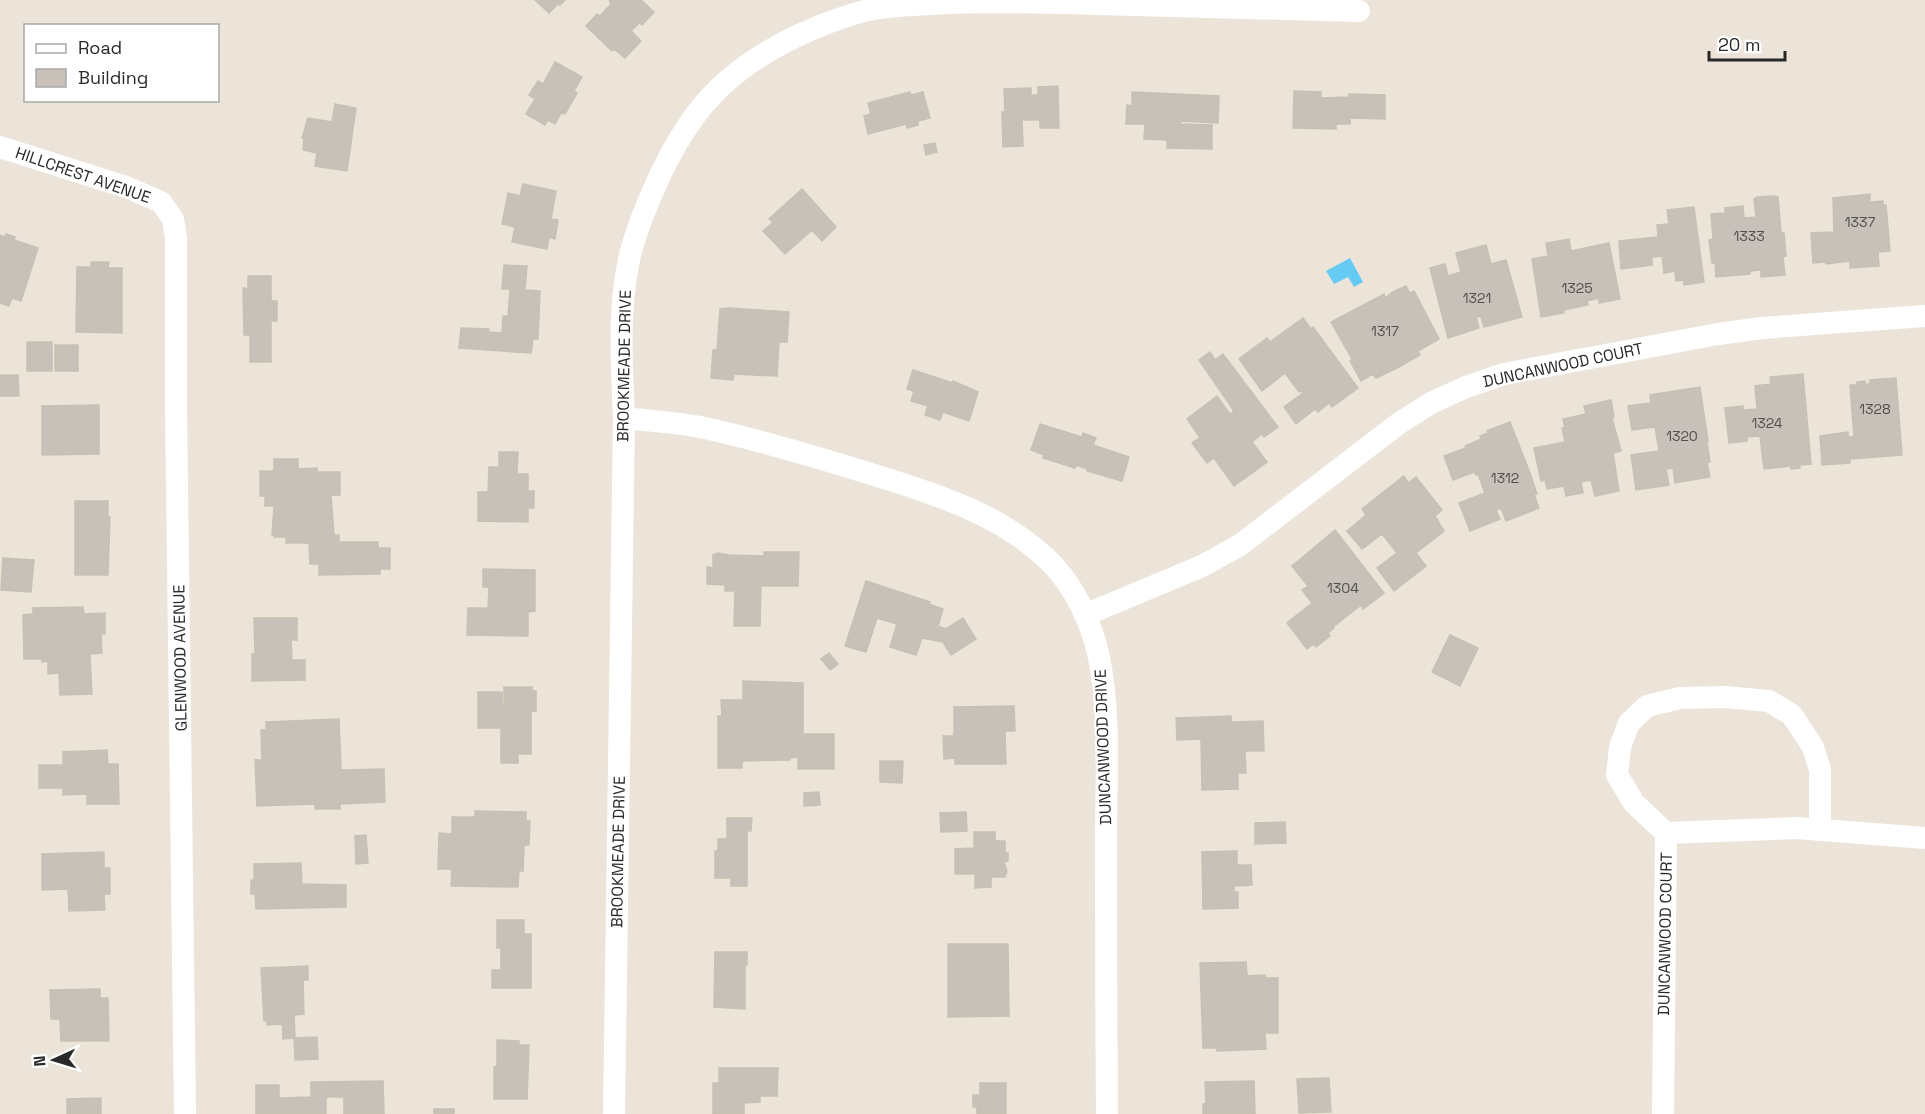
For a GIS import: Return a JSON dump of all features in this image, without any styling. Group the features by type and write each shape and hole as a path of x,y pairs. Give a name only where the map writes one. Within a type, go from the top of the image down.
{"street":[{"name":"BROOKMEADE DRIVE","path":"614,1114 624,418 622,364 626,276 634,239 665,163 676,144 708,98 741,69 773,48 844,16 906,4 1016,2 1359,11"},
{"name":"HILLCREST AVENUE","path":"0,147 126,187 165,205"},
{"name":"GLENWOOD AVENUE","path":"165,205 174,219 176,238 185,1114"},
{"name":"DUNCANWOOD COURT","path":"1085,615 1202,566 1240,545 1398,424 1431,403 1466,387 1504,374 1762,327 1925,316"},
{"name":"DUNCANWOOD DRIVE","path":"624,418 699,427 784,448 903,484 956,503 1011,530 1054,566 1066,581 1085,615 1097,649 1103,685 1106,755 1107,1114"},
{"path":"1666,833 1634,803 1617,775 1620,747 1629,723 1647,706 1680,698 1725,697 1769,701 1792,715 1813,747 1820,770 1820,830"},
{"name":"DUNCANWOOD COURT","path":"1663,1114 1666,833 1797,828 1925,838"}],"water":[{"path":"1350,258 1363,282 1354,287 1348,277 1334,284 1326,271"}],"building":[{"path":"535,0 565,0 549,13"},
{"path":"609,0 641,0 654,12 642,25 639,23 631,31 641,41 625,58 614,49 612,51 586,26 611,4"},
{"path":"555,62 582,77 574,91 577,93 565,114 561,113 555,124 548,120 545,125 526,114 535,99 529,95 538,81 543,84"},
{"path":"1058,86 1059,128 1040,128 1040,120 1022,120 1023,146 1003,147 1004,89 1031,88 1031,95 1038,95 1038,87"},
{"path":"1294,91 1321,92 1321,98 1349,97 1349,94 1385,95 1385,119 1350,118 1350,124 1336,124 1336,129 1293,128"},
{"path":"910,92 911,95 923,92 930,118 918,121 918,125 907,128 906,124 868,134 864,116 871,114 868,103"},
{"path":"1132,92 1219,96 1218,123 1181,121 1180,124 1212,125 1212,149 1167,148 1167,140 1144,139 1145,124 1126,124 1127,105 1132,106"},
{"path":"335,104 356,108 347,171 315,166 317,153 303,150 304,139 302,138 308,118 332,122"},
{"path":"935,143 937,152 926,155 924,145"},
{"path":"523,184 556,191 551,219 558,220 555,239 549,237 547,249 512,242 515,227 502,224 508,193 520,196"},
{"path":"802,189 836,227 822,241 812,230 785,254 763,231 773,222 769,219"},
{"path":"1870,194 1870,202 1883,201 1883,205 1886,205 1890,251 1878,252 1879,266 1850,268 1850,261 1813,263 1811,233 1834,232 1833,198"},
{"path":"1778,197 1781,233 1784,233 1785,275 1761,277 1761,270 1750,271 1750,274 1716,277 1709,240 1713,239 1711,214 1725,213 1725,208 1743,206 1744,218 1756,217 1754,199"},
{"path":"1694,207 1704,282 1684,285 1684,280 1676,281 1675,271 1664,273 1662,256 1652,257 1652,265 1621,269 1619,241 1658,237 1657,225 1669,224 1667,210"},
{"path":"6,234 15,237 14,240 38,248 21,301 12,298 9,306 0,303 0,235 5,237"},
{"path":"1569,239 1571,251 1609,243 1620,299 1599,303 1599,298 1587,301 1588,305 1563,310 1564,313 1541,317 1532,259 1548,256 1546,243"},
{"path":"1486,245 1491,264 1506,260 1522,317 1484,327 1481,317 1476,316 1479,328 1448,338 1430,268 1445,264 1448,276 1461,272 1456,253"},
{"path":"91,262 109,262 108,268 122,268 122,333 76,332 77,267 91,267"},
{"path":"504,265 527,266 525,290 540,291 538,339 533,339 531,353 459,348 461,328 489,329 488,332 502,333 503,316 508,316 510,289 502,289"},
{"path":"248,276 271,276 271,301 277,301 277,321 271,321 271,362 250,362 250,335 244,335 243,288 248,289"},
{"path":"1406,286 1410,293 1414,291 1439,339 1418,351 1420,355 1399,367 1376,378 1373,374 1361,381 1350,361 1352,359 1331,322 1384,294 1385,298"},
{"path":"720,309 789,312 787,342 779,342 777,376 734,374 733,380 711,378 713,350 717,350"},
{"path":"1303,318 1311,329 1313,327 1358,388 1332,407 1329,403 1318,412 1315,409 1296,424 1284,407 1303,393 1299,392 1285,373 1262,391 1239,359 1267,338 1270,342"},
{"path":"27,342 52,342 52,371 27,371"},
{"path":"55,345 78,345 78,371 55,371"},
{"path":"1210,352 1215,360 1223,354 1278,427 1264,437 1262,434 1252,442 1267,462 1234,486 1214,458 1207,463 1192,443 1199,436 1187,419 1217,396 1230,414 1234,411 1199,360"},
{"path":"913,370 953,383 953,381 978,392 969,421 943,412 940,420 925,415 928,406 911,401 914,391 907,389"},
{"path":"1803,374 1811,464 1791,469 1790,466 1764,469 1760,436 1747,437 1747,441 1729,443 1725,408 1743,406 1743,410 1757,409 1755,386 1771,384 1770,377"},
{"path":"0,375 18,375 19,396 0,396"},
{"path":"1896,378 1902,455 1850,459 1850,463 1822,465 1820,436 1848,432 1848,437 1854,437 1850,385 1857,385 1857,382 1865,381 1865,384 1870,384 1870,380"},
{"path":"1700,387 1708,441 1710,462 1707,463 1710,477 1675,483 1673,468 1666,469 1669,485 1636,490 1631,455 1659,451 1655,427 1632,430 1628,406 1651,403 1650,395"},
{"path":"1611,400 1614,417 1612,418 1621,451 1613,453 1619,491 1595,496 1591,480 1581,482 1583,493 1566,496 1564,486 1547,489 1545,480 1541,481 1534,448 1565,442 1563,419 1586,414 1584,406"},
{"path":"99,405 99,454 42,455 42,406"},
{"path":"1510,422 1530,473 1539,508 1506,521 1501,508 1496,510 1500,519 1470,531 1459,503 1485,493 1478,474 1474,472 1453,480 1444,456 1466,448 1465,446 1481,439 1480,436 1488,433 1487,431"},
{"path":"1040,424 1082,437 1083,433 1096,438 1093,445 1129,457 1122,481 1087,471 1076,465 1075,468 1043,458 1044,455 1031,450"},
{"path":"499,452 518,452 517,474 528,474 528,491 534,491 534,508 528,508 528,522 478,521 478,492 488,492 489,467 499,467"},
{"path":"274,459 298,459 298,469 317,468 317,472 340,472 340,495 331,495 334,535 339,535 339,542 378,542 378,548 390,548 390,569 380,569 380,574 319,575 319,564 310,564 309,543 286,543 286,537 274,537 275,535 272,535 274,506 265,506 265,496 260,496 260,471 274,471"},
{"path":"1404,476 1408,483 1416,477 1442,510 1435,516 1444,531 1416,553 1426,566 1394,591 1377,568 1397,553 1382,534 1362,549 1347,531 1366,515 1362,509"},
{"path":"75,501 108,501 108,517 110,517 108,575 75,575"},
{"path":"1335,530 1384,593 1363,609 1361,605 1333,627 1328,633 1330,636 1316,647 1314,644 1307,649 1287,623 1312,603 1302,590 1308,586 1292,566"},
{"path":"764,552 799,552 798,586 761,586 760,626 734,626 735,591 725,591 725,585 707,584 707,567 713,568 713,555 718,553 764,556"},
{"path":"3,558 34,560 31,592 1,590"},
{"path":"483,569 535,570 535,611 528,612 528,636 467,635 468,608 488,608 489,587 483,587"},
{"path":"866,581 930,602 929,604 943,609 938,626 946,629 963,618 976,639 951,655 943,642 922,638 916,655 890,647 897,624 877,618 866,652 845,646"},
{"path":"83,607 84,614 105,613 105,634 101,634 102,653 90,654 92,694 60,695 59,673 48,674 48,661 24,659 23,615 33,614 33,608"},
{"path":"254,618 297,618 297,640 291,640 292,660 305,660 305,680 252,681 252,654 255,654"},
{"path":"1450,635 1478,648 1460,686 1432,672"},
{"path":"829,653 838,664 830,670 821,659"},
{"path":"743,681 803,683 803,734 834,734 834,769 798,769 798,757 790,758 790,760 742,761 742,768 718,768 718,716 722,716 721,700 743,700"},
{"path":"504,687 532,687 532,691 536,691 536,711 531,711 531,754 518,754 518,763 501,763 501,728 478,728 478,692 502,692 502,705 504,705"},
{"path":"1014,706 1015,731 1005,731 1006,764 955,764 955,758 944,759 943,736 954,736 954,707"},
{"path":"1231,716 1231,722 1263,721 1264,751 1245,751 1246,773 1238,773 1238,789 1202,790 1201,739 1177,740 1176,718"},
{"path":"339,719 341,770 384,769 385,802 340,804 340,809 315,809 315,804 257,806 255,760 262,760 261,730 266,730 266,722"},
{"path":"107,750 108,764 118,764 119,804 87,804 87,794 63,795 63,788 39,788 39,765 63,765 63,752"},
{"path":"880,761 903,761 902,783 880,782"},
{"path":"819,792 820,805 804,806 804,793"},
{"path":"475,811 526,812 526,821 530,821 529,845 524,845 523,871 519,871 518,887 451,886 452,869 438,869 439,833 452,834 452,817 475,817"},
{"path":"966,812 967,831 941,832 940,813"},
{"path":"727,818 752,818 751,831 747,831 747,886 731,886 731,878 715,878 715,851 718,851 718,839 727,839"},
{"path":"1285,822 1286,843 1255,844 1255,823"},
{"path":"974,832 995,832 995,841 1005,841 1008,861 1004,862 1007,872 1005,877 991,877 991,887 975,888 975,874 955,874 955,849 974,848"},
{"path":"366,835 368,863 356,864 355,836"},
{"path":"1237,851 1237,865 1251,865 1252,885 1234,886 1234,892 1238,892 1238,908 1203,909 1202,852"},
{"path":"104,852 104,868 110,868 110,894 104,894 105,910 69,911 68,889 42,890 42,854"},
{"path":"301,863 302,884 346,885 346,907 256,909 255,894 251,894 254,864"},
{"path":"497,920 524,920 524,934 531,934 531,988 492,988 492,970 501,970 501,948 497,948"},
{"path":"948,944 1008,944 1009,1016 948,1017"},
{"path":"715,952 747,952 745,1009 714,1007"},
{"path":"1246,962 1247,976 1265,975 1265,978 1278,978 1278,1033 1265,1033 1266,1049 1217,1051 1217,1048 1203,1048 1200,963"},
{"path":"308,966 308,980 303,980 304,1014 294,1015 295,1038 317,1037 318,1059 295,1060 294,1038 283,1039 282,1020 281,1024 267,1025 267,1021 264,1021 261,968"},
{"path":"100,989 100,998 108,998 109,1041 61,1041 60,1019 51,1019 50,990"},
{"path":"497,1040 519,1041 519,1045 529,1045 527,1099 494,1099"},
{"path":"719,1068 778,1068 777,1096 760,1096 760,1102 744,1103 744,1114 713,1114 713,1083 719,1083"},
{"path":"1329,1078 1331,1112 1299,1113 1297,1079"},
{"path":"383,1081 384,1114 344,1114 344,1097 326,1097 326,1114 256,1114 256,1085 279,1085 279,1098 311,1097 311,1082"},
{"path":"1254,1081 1255,1114 1203,1114 1203,1104 1206,1104 1205,1082"},
{"path":"980,1083 1006,1083 1006,1114 977,1114 977,1107 973,1107 973,1095 980,1095"},
{"path":"101,1098 101,1114 67,1114 67,1099"},
{"path":"434,1109 454,1109 454,1114 434,1114"}]}
